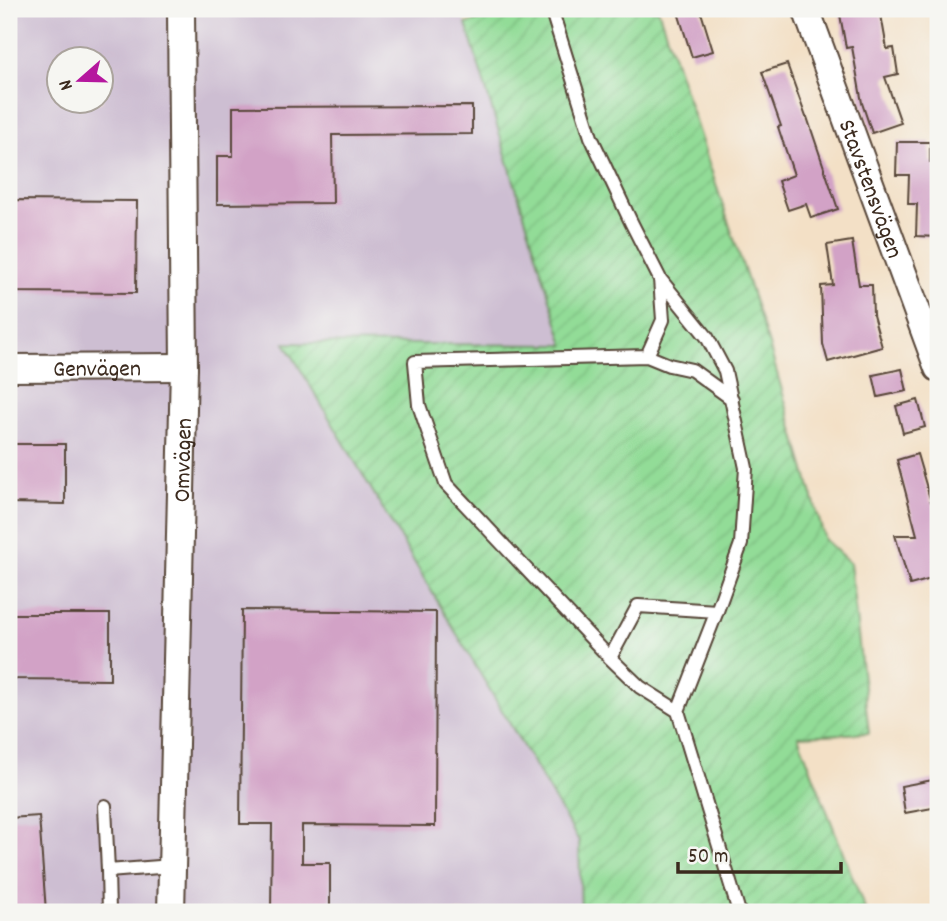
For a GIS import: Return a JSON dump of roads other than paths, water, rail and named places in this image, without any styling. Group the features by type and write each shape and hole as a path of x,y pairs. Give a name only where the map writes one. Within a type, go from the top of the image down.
{"street":[{"name":"Omvägen","path":"171,912 184,367 181,9"},
{"name":"Stavstensvägen","path":"806,9 938,368"},
{"name":"Genvägen","path":"9,368 184,367"}],"lane":[{"path":"556,9 554,18 591,137 660,279 707,337 725,371 746,468 741,544 678,711 739,912"},
{"path":"648,356 663,320 660,279"},
{"path":"678,711 640,687 610,658 446,484 419,405 415,362 648,356 668,365 692,370 732,399"},
{"path":"610,658 638,606 717,611"},
{"path":"105,806 109,912"},
{"path":"108,871 172,866"}]}
